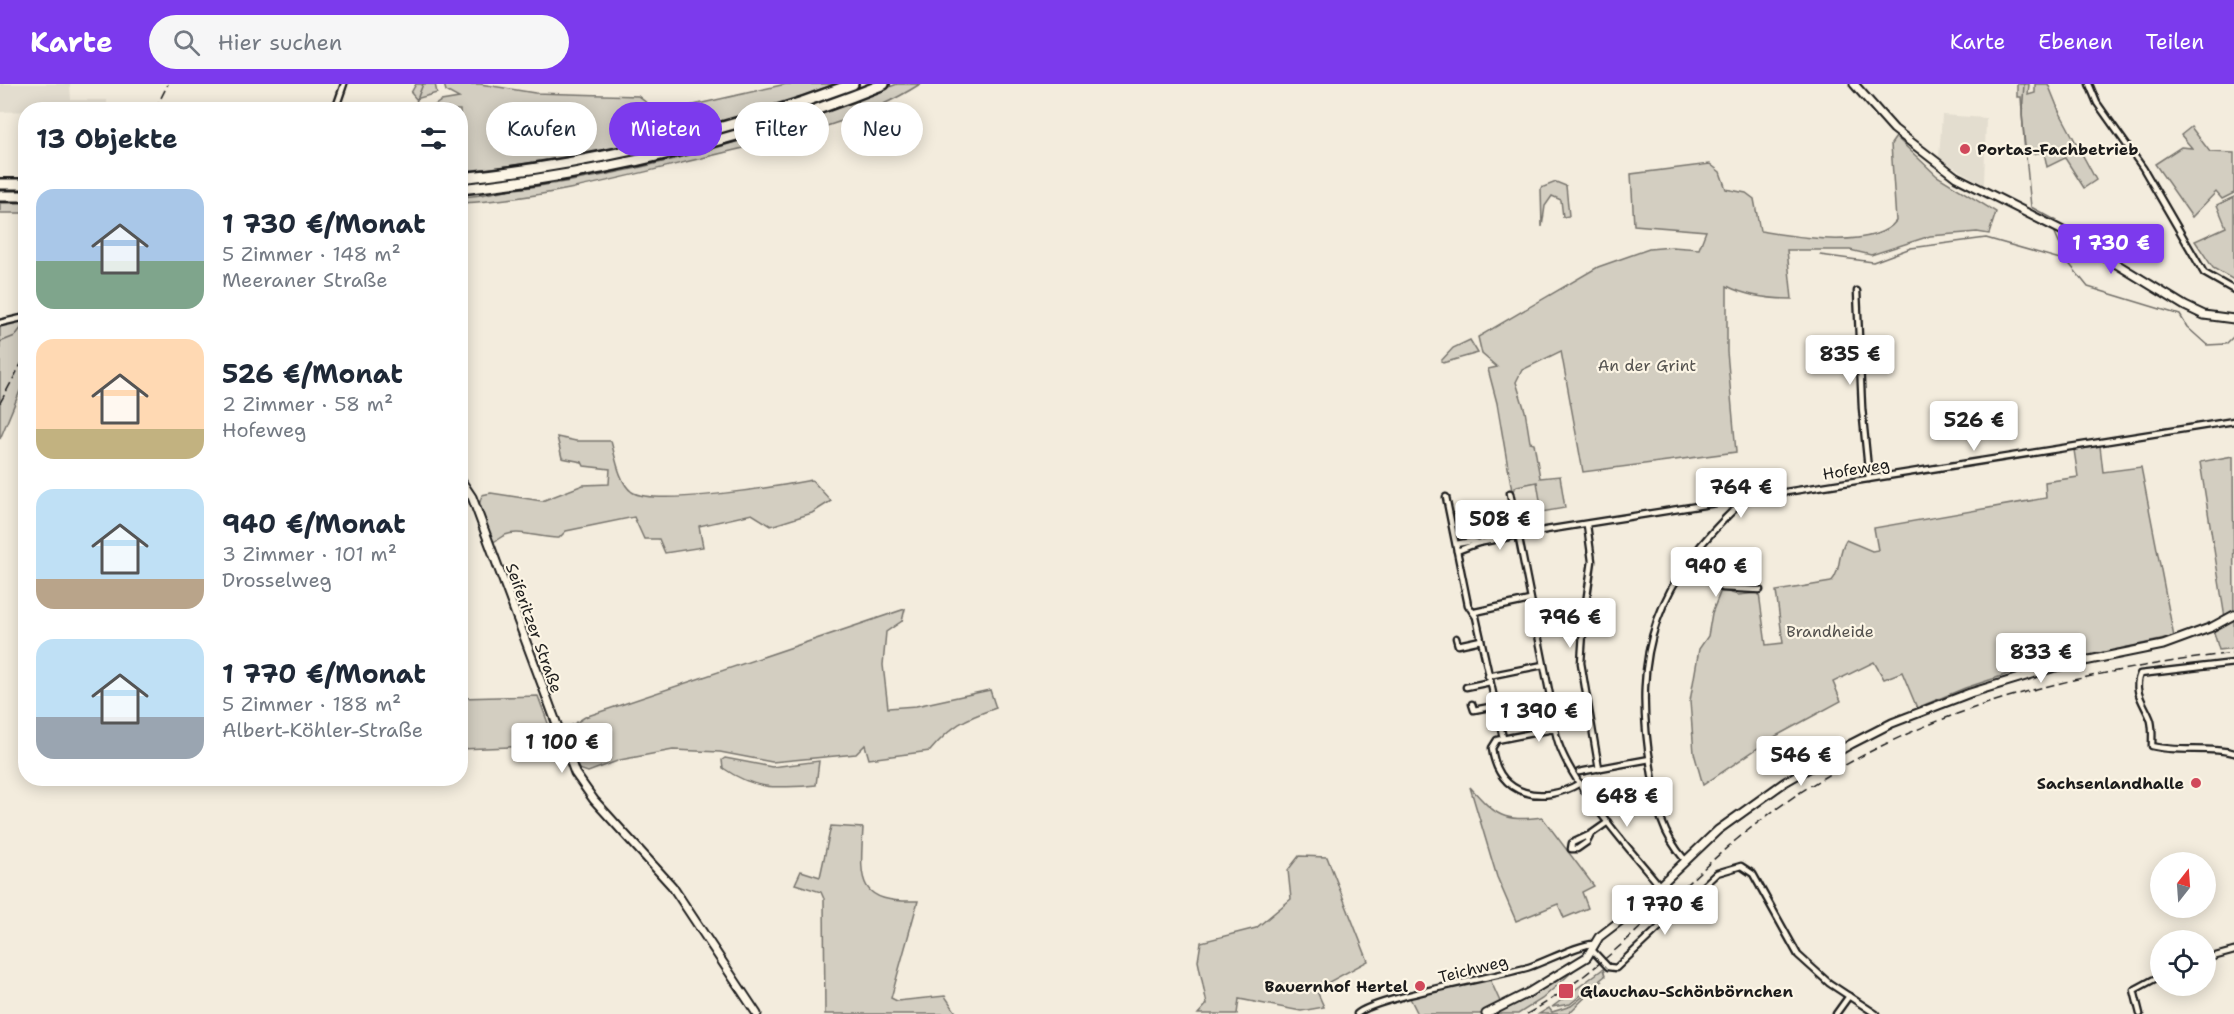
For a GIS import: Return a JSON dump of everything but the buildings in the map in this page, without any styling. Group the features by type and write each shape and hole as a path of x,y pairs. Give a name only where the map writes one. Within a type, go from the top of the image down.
{"highway":[{"path":"468,177 544,168 651,147 742,123 853,84"},
{"path":"468,188 578,174 700,147 799,117 884,84"},
{"path":"0,184 18,184"},
{"path":"0,196 18,196"}],"street":[{"path":"338,102 344,84"},
{"path":"1854,84 1894,129 1956,177 2061,230 2185,306 2204,315 2234,319"},
{"path":"2089,84 2097,103 2143,168 2204,273 2234,290"},
{"path":"1857,291 1862,408 1869,479"},
{"path":"0,323 18,319"},
{"name":"Hofeweg","path":"1456,547 1472,541 1478,543 2234,421"},
{"name":"Seiferitzer Straße","path":"468,492 555,726 575,773 594,800 672,886 757,1014"},
{"path":"1510,493 1555,721 1553,729 1563,756 1608,822 1659,885"},
{"path":"1446,497 1468,605 1474,612 1503,738"},
{"path":"1685,860 1669,842 1662,825 1650,759 1644,700 1650,637 1671,587 1684,565 1702,541 1746,499"},
{"path":"1587,525 1592,561 1584,617 1581,663 1599,769"},
{"path":"1684,565 1722,588 1760,590"},
{"path":"1474,612 1530,600"},
{"path":"1486,1014 1528,993 1572,965 1718,830 1785,782 1892,723 2014,678 2163,645 2212,627 2234,615"},
{"path":"1456,638 1458,645 1481,640"},
{"path":"2234,663 2140,674 2137,683 2139,698 2150,718 2152,747 2234,753"},
{"path":"1488,676 1543,665"},
{"path":"1466,687 1490,682"},
{"path":"1472,704 1474,710 1495,706"},
{"path":"1553,729 1503,738 1494,743 1492,754 1500,774 1513,787 1530,794 1548,795 1580,783"},
{"path":"1579,772 1650,759"},
{"path":"1591,834 1587,842 1578,849 1571,849 1572,843 1608,822"},
{"path":"1594,947 1608,967 1616,968 1717,873 1741,866 1753,874 1798,955 1812,969 1876,1014"},
{"name":"Teichweg","path":"1357,1014 1392,999 1514,972 1567,954 1587,944 1594,947"},
{"path":"2216,956 2234,951"},
{"path":"1567,954 1572,965"},
{"path":"2140,1014 2134,990 2150,981"},
{"path":"1836,1014 1849,996"}],"shaded area":[{"path":"0,84 70,84 71,100 107,100 107,102 18,102 18,111 0,112"},
{"path":"1942,115 1986,118 1984,185 1939,158"},
{"path":"1537,482 1542,512 1516,516 1512,491 1516,486"}],"green space":[{"path":"416,84 435,84 437,93 416,99 411,93"},
{"path":"444,84 480,84 535,93 638,96 646,102 609,102 609,150 597,152 597,102 486,102 486,156 572,156 468,171 468,102 440,102 459,98 446,91"},
{"path":"786,84 835,84 784,102 734,102 734,118 722,122 722,102 707,102"},
{"path":"897,84 920,84 888,102 852,102"},
{"path":"2017,84 2029,84 2028,95 2035,93 2035,84 2048,84 2059,111 2096,180 2084,188 2065,158 2047,167 2044,152 2025,155 2021,97 2017,97"},
{"path":"841,106 841,121 829,125 829,110"},
{"path":"2191,127 2210,152 2234,153 2234,193 2222,199 2216,192 2192,217 2155,164 2181,147 2192,148 2181,135"},
{"name":"An der Grint","path":"1896,137 1937,176 1996,212 1989,234 1977,232 1930,236 1871,255 1850,250 1787,250 1792,299 1758,296 1727,286 1727,352 1736,452 1583,472 1561,351 1522,370 1516,382 1525,411 1530,442 1534,443 1540,478 1560,476 1565,508 1542,512 1537,482 1517,486 1512,491 1497,403 1488,369 1497,367 1482,354 1478,337 1598,267 1649,249 1672,247 1699,249 1706,231 1634,225 1631,174 1710,164 1720,172 1726,189 1746,193 1754,199 1760,231 1811,238 1852,239 1870,236 1885,230 1896,221 1891,144"},
{"path":"734,142 734,150 722,153 722,146"},
{"path":"687,156 709,156 555,192 468,203 468,197 657,164"},
{"path":"1556,182 1566,186 1569,216 1563,217 1561,200 1552,196 1545,206 1542,227 1541,188"},
{"path":"2234,197 2234,280 2213,268 2195,241 2226,227 2217,205"},
{"path":"0,203 18,203 18,213 0,213"},
{"path":"18,322 18,396 0,439 0,326"},
{"path":"1470,340 1478,353 1443,363 1441,361 1453,348"},
{"path":"557,437 576,441 611,441 624,482 632,492 645,496 719,494 812,480 831,501 812,513 771,526 752,514 699,526 703,547 665,553 659,539 644,539 634,517 566,531 559,538 511,533 493,542 479,505 482,495 491,493 542,501 583,485 609,484 610,469 584,466 582,462 562,458"},
{"name":"Brandheide","path":"2100,446 2103,472 2141,467 2174,637 2017,671 1965,688 1917,708 1902,672 1884,679 1874,662 1833,682 1841,701 1776,736 1703,785 1694,753 1690,701 1699,649 1708,636 1712,613 1721,590 1738,595 1759,593 1766,645 1783,643 1776,591 1831,582 1837,572 1841,551 1846,540 1872,551 1878,550 1874,528 2046,498 2045,482 2078,477 2074,450"},
{"path":"2233,456 2234,612 2225,618 2200,462"},
{"path":"905,609 902,621 886,632 883,665 888,708 916,706 990,690 996,708 959,724 930,751 869,759 865,745 856,754 772,762 720,752 673,750 620,760 588,772 576,768 563,736 566,729 585,717"},
{"path":"2234,617 2234,648 2219,650 2213,629"},
{"path":"538,696 556,745 468,749 468,698"},
{"path":"725,758 772,767 819,761 816,785 779,787 746,781 723,768 722,760"},
{"path":"1470,787 1487,805 1501,815 1518,818 1542,817 1594,886 1582,892 1588,908 1564,918 1558,904 1516,921 1497,877"},
{"path":"831,826 863,828 863,875 866,885 873,893 898,901 918,901 891,998 897,1001 945,996 957,1014 825,1014 824,899 821,892 795,884 801,871 820,877"},
{"path":"1299,856 1327,857 1368,961 1316,989 1324,1007 1301,1011 1239,999 1237,1014 1198,1014 1207,1004 1198,961 1201,942 1256,928 1291,899 1288,870"},
{"path":"1582,963 1542,999 1518,1014 1490,1014"},
{"path":"1603,969 1605,976 1570,1004 1552,1007"},
{"path":"1489,977 1502,1006 1486,1014 1418,1014 1409,996"},
{"path":"1602,981 1568,1014 1539,1014 1549,1008 1552,1012 1571,1006"}],"waterway":[{"path":"416,102 423,84"},
{"path":"2024,84 2022,115 2031,207 2057,221"},
{"path":"2055,233 2067,260"},
{"path":"1820,255 1873,262 1911,248 1986,238 2067,261 2088,287 2180,315 2187,327 2207,345 2226,344 2234,336"},
{"path":"0,342 15,336 18,332"}],"railway":[{"path":"159,102 168,84"},
{"path":"0,403 18,370"},
{"path":"1527,1014 1584,976 1636,932 1736,840 1793,798 1850,762 1910,733 1971,709 2034,690 2098,675 2234,653"}],"place":[{"name":"Portas-Fachbetrieb","path":"1965,149"},
{"name":"Sachsenlandhalle","path":"2196,783"},
{"name":"Bauernhof Hertel","path":"1420,986"},
{"name":"Glauchau-Schönbörnchen","path":"1566,991"}]}
